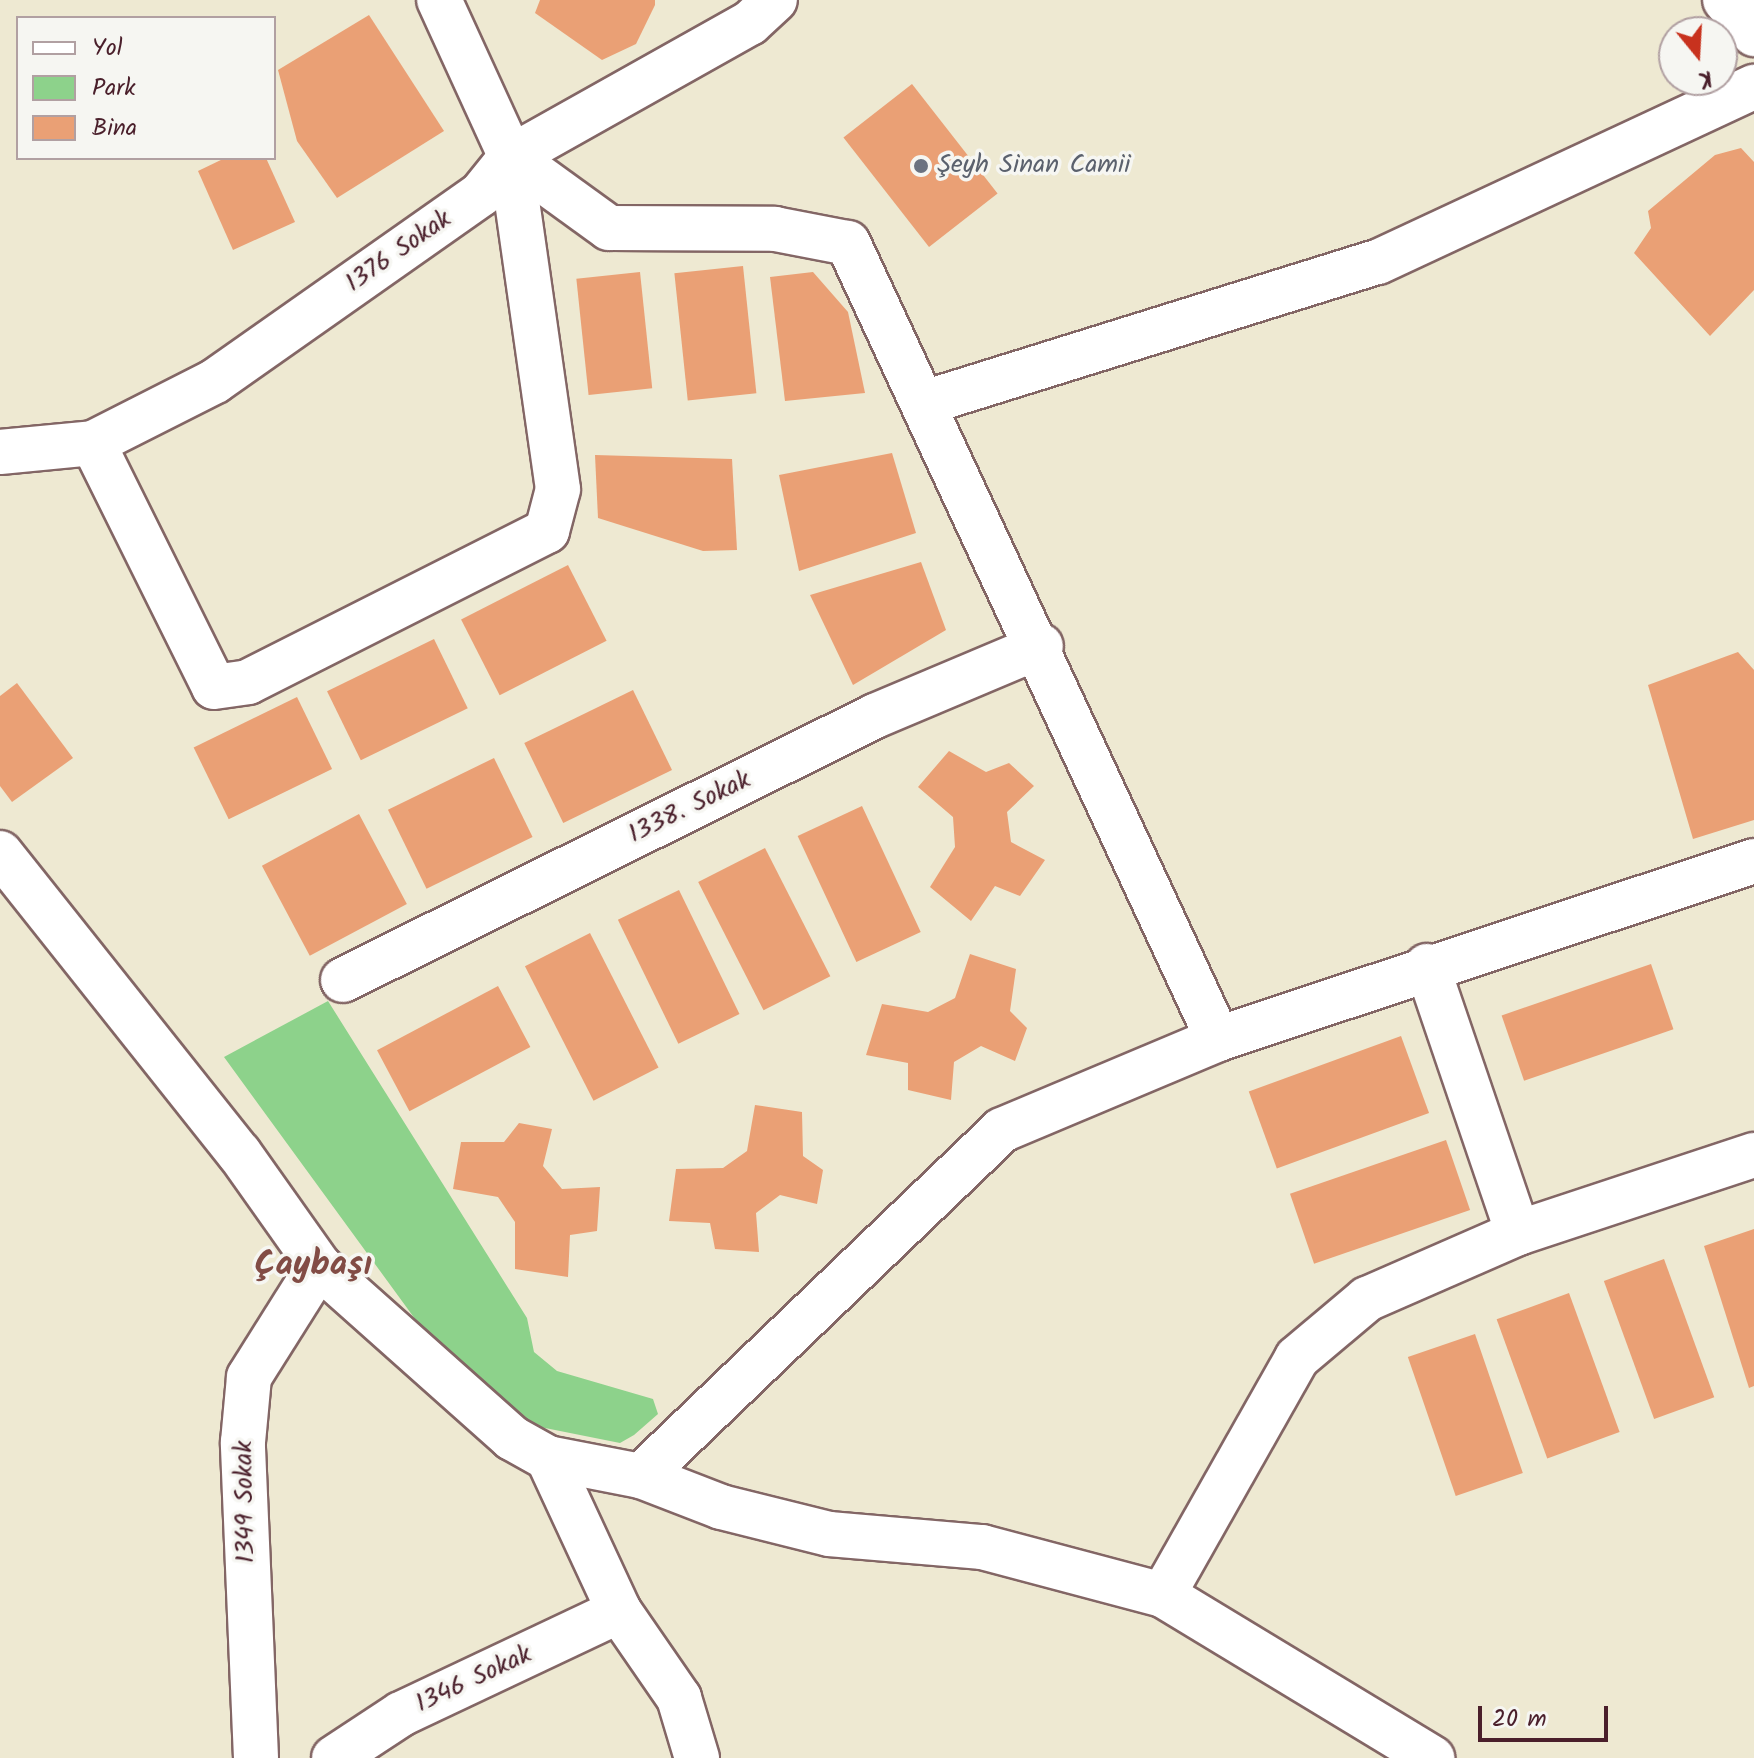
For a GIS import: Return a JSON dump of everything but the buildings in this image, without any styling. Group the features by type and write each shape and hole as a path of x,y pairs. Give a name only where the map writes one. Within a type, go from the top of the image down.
{"street":[{"path":"93,443 214,687 248,682 547,531 558,489 511,157 439,0"},
{"name":"1376 Sokak","path":"0,452 93,443 215,381 481,194 511,157 750,23 775,0"},
{"path":"1725,0 1754,34"},
{"path":"924,403 1378,262 1754,87"},
{"path":"511,157 609,228 775,229 848,243 924,403 1007,596 1041,646 1218,1039"},
{"name":"1338. Sokak","path":"343,980 875,716 1041,646"},
{"path":"641,1476 1002,1130 1218,1039 1427,966 1754,861"},
{"path":"3,863 239,1153 319,1266 512,1438 548,1458 641,1476 721,1507 829,1534 982,1547 1163,1595 1432,1758"},
{"path":"1427,966 1518,1233"},
{"path":"1163,1595 1297,1358 1367,1299 1518,1233 1754,1155"},
{"name":"1349 Sokak","path":"256,1758 243,1456 249,1377 319,1266"},
{"path":"548,1458 619,1611 679,1698 697,1758"},
{"name":"1346 Sokak","path":"334,1758 401,1714 619,1611"}],"green space":[{"path":"328,1001 527,1318 534,1352 557,1371 653,1399 658,1414 634,1435 620,1443 535,1426 426,1334 224,1057"}],"place":[{"name":"Şeyh Sinan Camii","path":"921,166"}],"district":[{"name":"Çaybaşı","path":"313,1266"}]}
